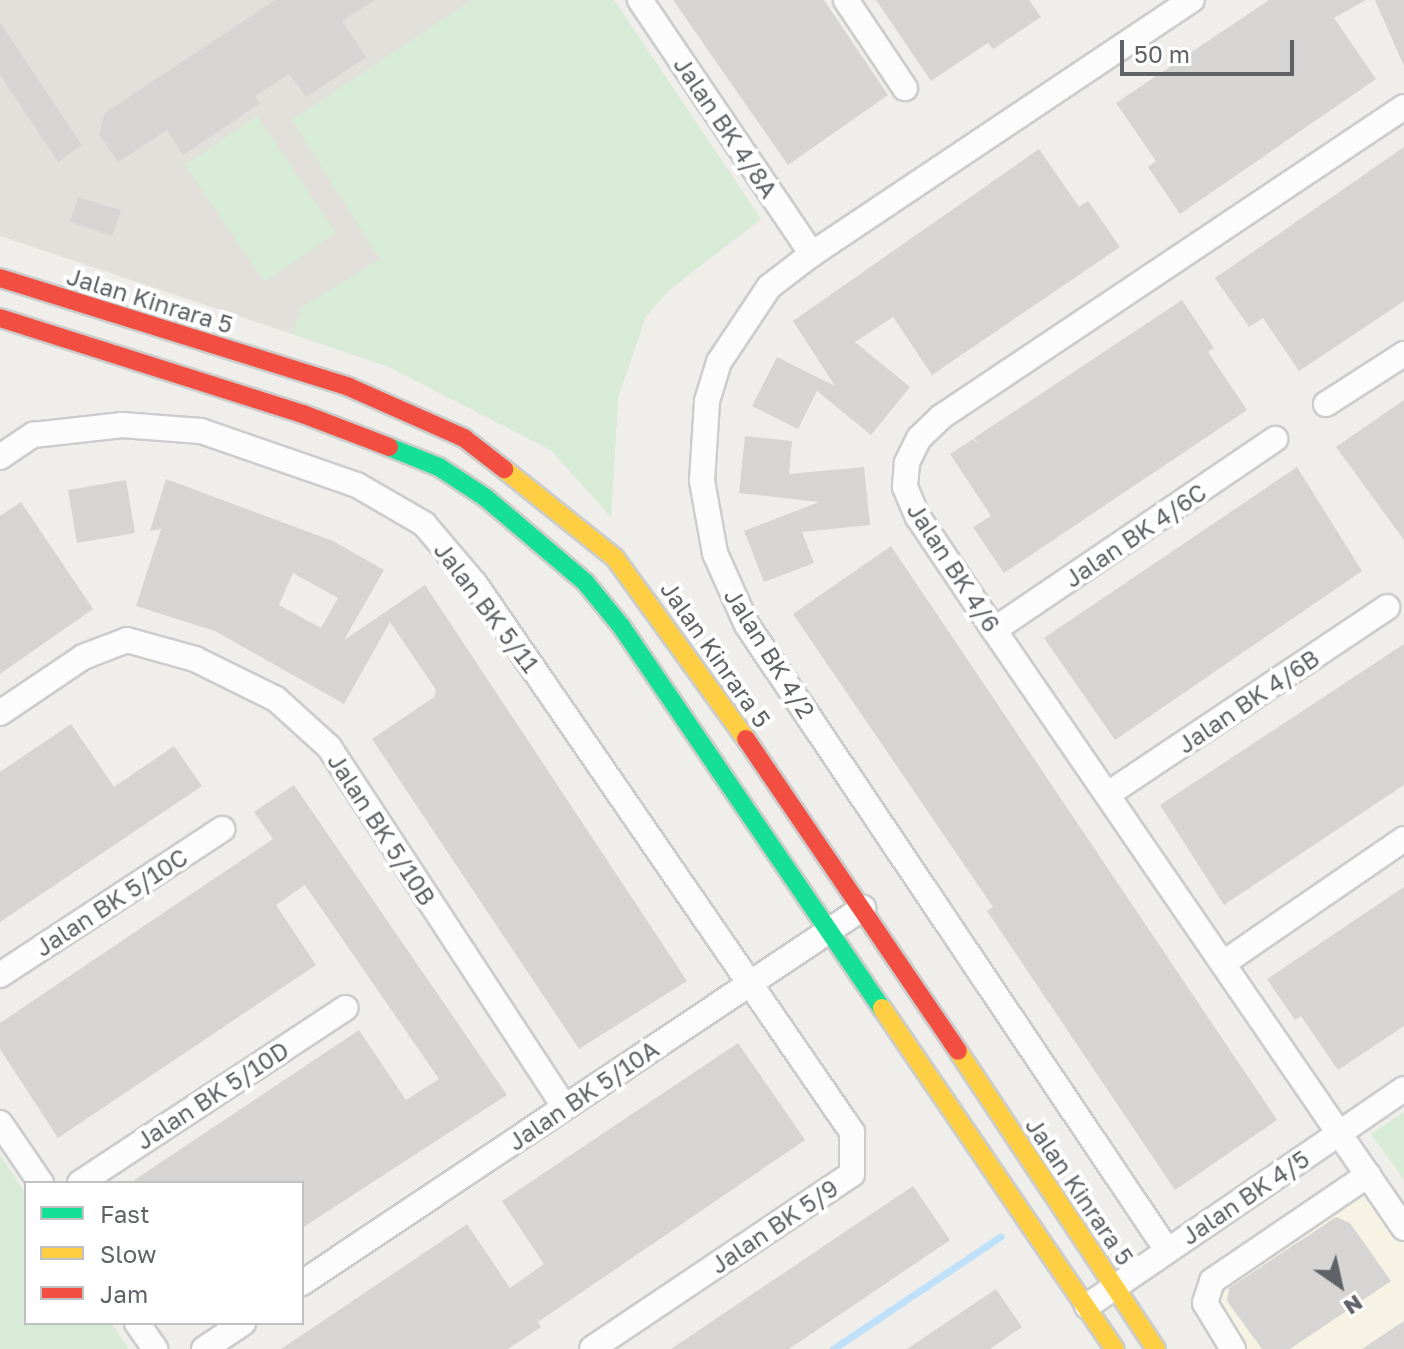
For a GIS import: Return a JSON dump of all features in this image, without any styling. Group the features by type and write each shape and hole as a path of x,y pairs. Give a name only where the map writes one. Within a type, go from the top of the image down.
{"main road":[{"name":"Jalan Kinrara 5","path":"0,278 349,387 464,438 615,558 654,605 863,908 1156,1349"},
{"path":"0,318 303,414 439,467 486,498 585,582 621,626 827,933 1115,1349"}],"street":[{"name":"Jalan BK 4/8A","path":"640,0 812,254"},
{"path":"846,0 905,88"},
{"name":"Jalan BK 4/2","path":"1167,1250 727,588 702,481 707,401 740,325 769,287 812,254 1192,0"},
{"name":"Jalan BK 4/6","path":"1404,107 941,417 919,438 907,463 910,504 1404,1228"},
{"path":"1326,404 1404,354"},
{"name":"Jalan BK 5/11","path":"0,457 33,435 122,425 201,431 357,485 424,524 475,584 752,982"},
{"name":"Jalan BK 4/6C","path":"994,630 1275,439"},
{"name":"Jalan BK 4/6B","path":"1108,794 1387,607"},
{"name":"Jalan BK 5/10B","path":"0,713 83,657 127,640 195,659 276,699 329,747 565,1107"},
{"name":"Jalan BK 5/10C","path":"0,975 222,829"},
{"path":"1225,962 1404,839"},
{"name":"Jalan BK 5/10A","path":"304,1282 863,908"},
{"name":"Jalan BK 5/9","path":"592,1349 852,1174 852,1132 752,982"},
{"name":"Jalan BK 5/10D","path":"83,1181 345,1008"},
{"name":"Jalan BK 4/5","path":"1087,1306 1404,1089"},
{"path":"0,1123 40,1181"},
{"path":"1233,1349 1205,1303 1212,1281 1368,1175"},
{"path":"138,1325 155,1349"},
{"path":"204,1349 240,1325"}],"shaded area":[{"path":"0,0 614,0 761,219 669,290 646,316 618,397 611,517 551,450 387,366 0,236"},
{"path":"1365,1187 1404,1244 1404,1349 1244,1349 1213,1298 1218,1287"}],"green space":[{"path":"472,0 614,0 761,219 669,290 646,316 618,397 611,517 551,450 387,366 292,334 302,307 380,259 292,120"},
{"path":"257,116 336,233 265,282 185,165"},
{"path":"1404,1112 1404,1180 1371,1134"},
{"path":"0,1155 24,1191 24,1325 112,1325 129,1349 0,1349"}],"building":[{"path":"275,0 375,0 342,21 366,57 306,97 289,74 255,96 260,103 183,155 167,130 118,162 99,134 105,113"},
{"path":"673,0 824,0 888,95 788,165"},
{"path":"876,0 1029,0 1041,17 993,49 988,43 931,81"},
{"path":"1269,0 1366,0 1334,18 1376,79 1180,214 1148,167 1156,161 1116,103"},
{"path":"1375,0 1404,0 1404,66"},
{"path":"0,22 82,145 58,162 0,75"},
{"path":"1404,147 1404,301 1299,371 1263,318 1249,327 1215,278"},
{"path":"1039,149 1079,207 1088,201 1120,247 932,375 893,317 855,342 910,387 871,435 817,391 798,429 752,406 777,357 835,386 793,321"},
{"path":"78,197 121,210 112,236 70,222"},
{"path":"1182,300 1214,348 1208,352 1247,410 1004,573 973,527 991,516 950,454 973,439 978,444 974,438"},
{"path":"1404,400 1404,540 1336,447"},
{"path":"745,436 792,441 789,474 864,467 870,525 802,532 814,563 764,582 744,531 819,502 739,493"},
{"path":"1297,467 1362,571 1115,740 1044,638"},
{"path":"166,479 333,541 384,570 344,640 425,585 687,981 579,1049 372,739 434,697 436,690 390,622 344,704 215,631 136,606 161,529 150,531","holes":["293,573 338,598 321,628 279,605"]},
{"path":"126,480 135,533 77,543 68,490"},
{"path":"21,502 93,609 0,674 0,516"},
{"path":"891,546 1277,1120 1175,1190 987,911 993,907 793,614"},
{"path":"1404,644 1404,785 1224,905 1160,805"},
{"path":"71,724 114,787 174,746 202,786 0,922 0,772"},
{"path":"294,785 507,1095 304,1227 304,1181 133,1181 359,1030 406,1100 439,1079 305,885 276,905 316,965 58,1138 0,1049 0,1023 273,839 254,812"},
{"path":"1404,887 1404,1026 1338,1070 1301,1016 1295,1020 1267,979"},
{"path":"738,1043 805,1140 538,1322 541,1327 508,1349 281,1349 467,1224 510,1288 544,1264 502,1201"},
{"path":"913,1186 950,1240 789,1349 671,1349"},
{"path":"1336,1217 1350,1223 1391,1281 1290,1349 1262,1349 1227,1301 1229,1288"},
{"path":"996,1289 1022,1327 990,1349 907,1349"},
{"path":"1404,1321 1404,1349 1362,1349"}],"waterway":[{"path":"833,1349 1001,1236"}],"traffic: fast":[{"path":"389,447 439,467 486,498 585,582 621,626 882,1008"}],"traffic: slow":[{"path":"504,469 615,558 746,739"},
{"path":"882,1008 1115,1349"},
{"path":"958,1051 1156,1349"}],"traffic: jam":[{"path":"0,278 349,387 464,438 504,469"},
{"path":"0,318 303,414 389,447"},
{"path":"746,739 958,1051"}]}
